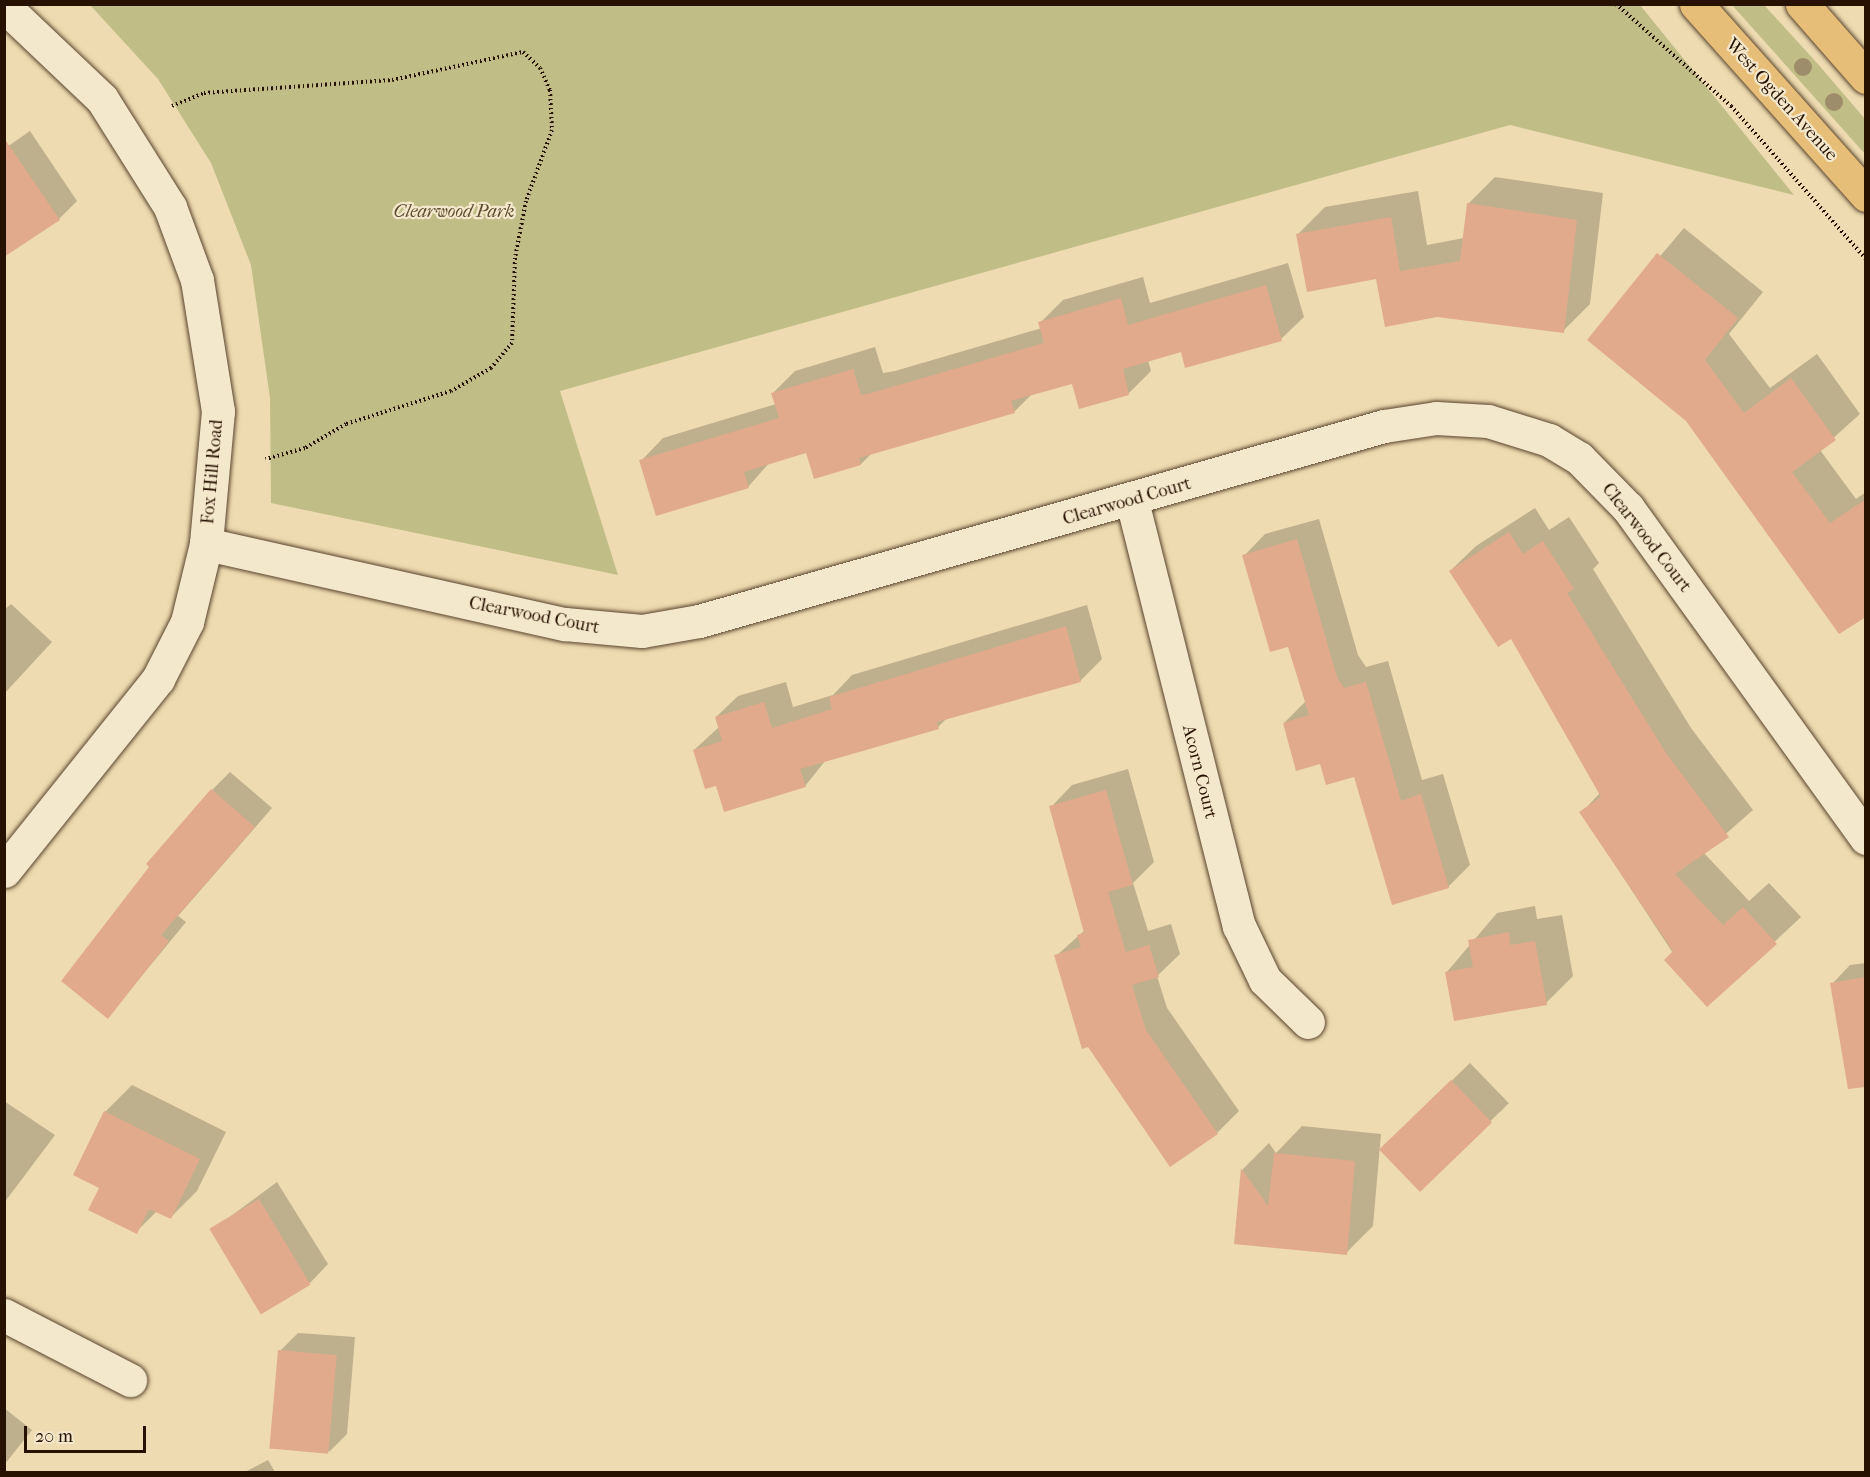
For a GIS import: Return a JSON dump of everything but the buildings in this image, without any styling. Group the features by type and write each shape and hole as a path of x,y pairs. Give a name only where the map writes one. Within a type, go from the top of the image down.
{"main road":[{"name":"West Ogden Avenue","path":"1696,4 1866,195"},
{"path":"1802,4 1856,65"}],"street":[{"name":"Fox Hill Road","path":"4,6 108,107 170,207 197,280 218,411 206,544 187,622 158,680 4,871"},
{"name":"Clearwood Court","path":"206,544 565,624 642,630 699,621 1132,501 1384,426 1436,418 1488,421 1549,440 1579,458 1628,508 1866,838"},
{"name":"Acorn Court","path":"1132,501 1239,926 1265,980 1308,1022"},
{"path":"4,1315 130,1380"}],"path":[{"path":"1616,4 1731,106 1866,259"},
{"path":"172,106 204,93 392,80 524,52 540,68 550,90 552,130 526,201 515,258 512,343 491,368 451,391 346,424 305,448 266,459"}],"green space":[{"name":"Clearwood Park","path":"90,5 1640,5 1794,195 1510,125 560,391 618,575 271,503 270,398 251,265 211,163 158,79"},
{"path":"1732,5 1764,5 1817,63 1865,119 1865,154"}]}
